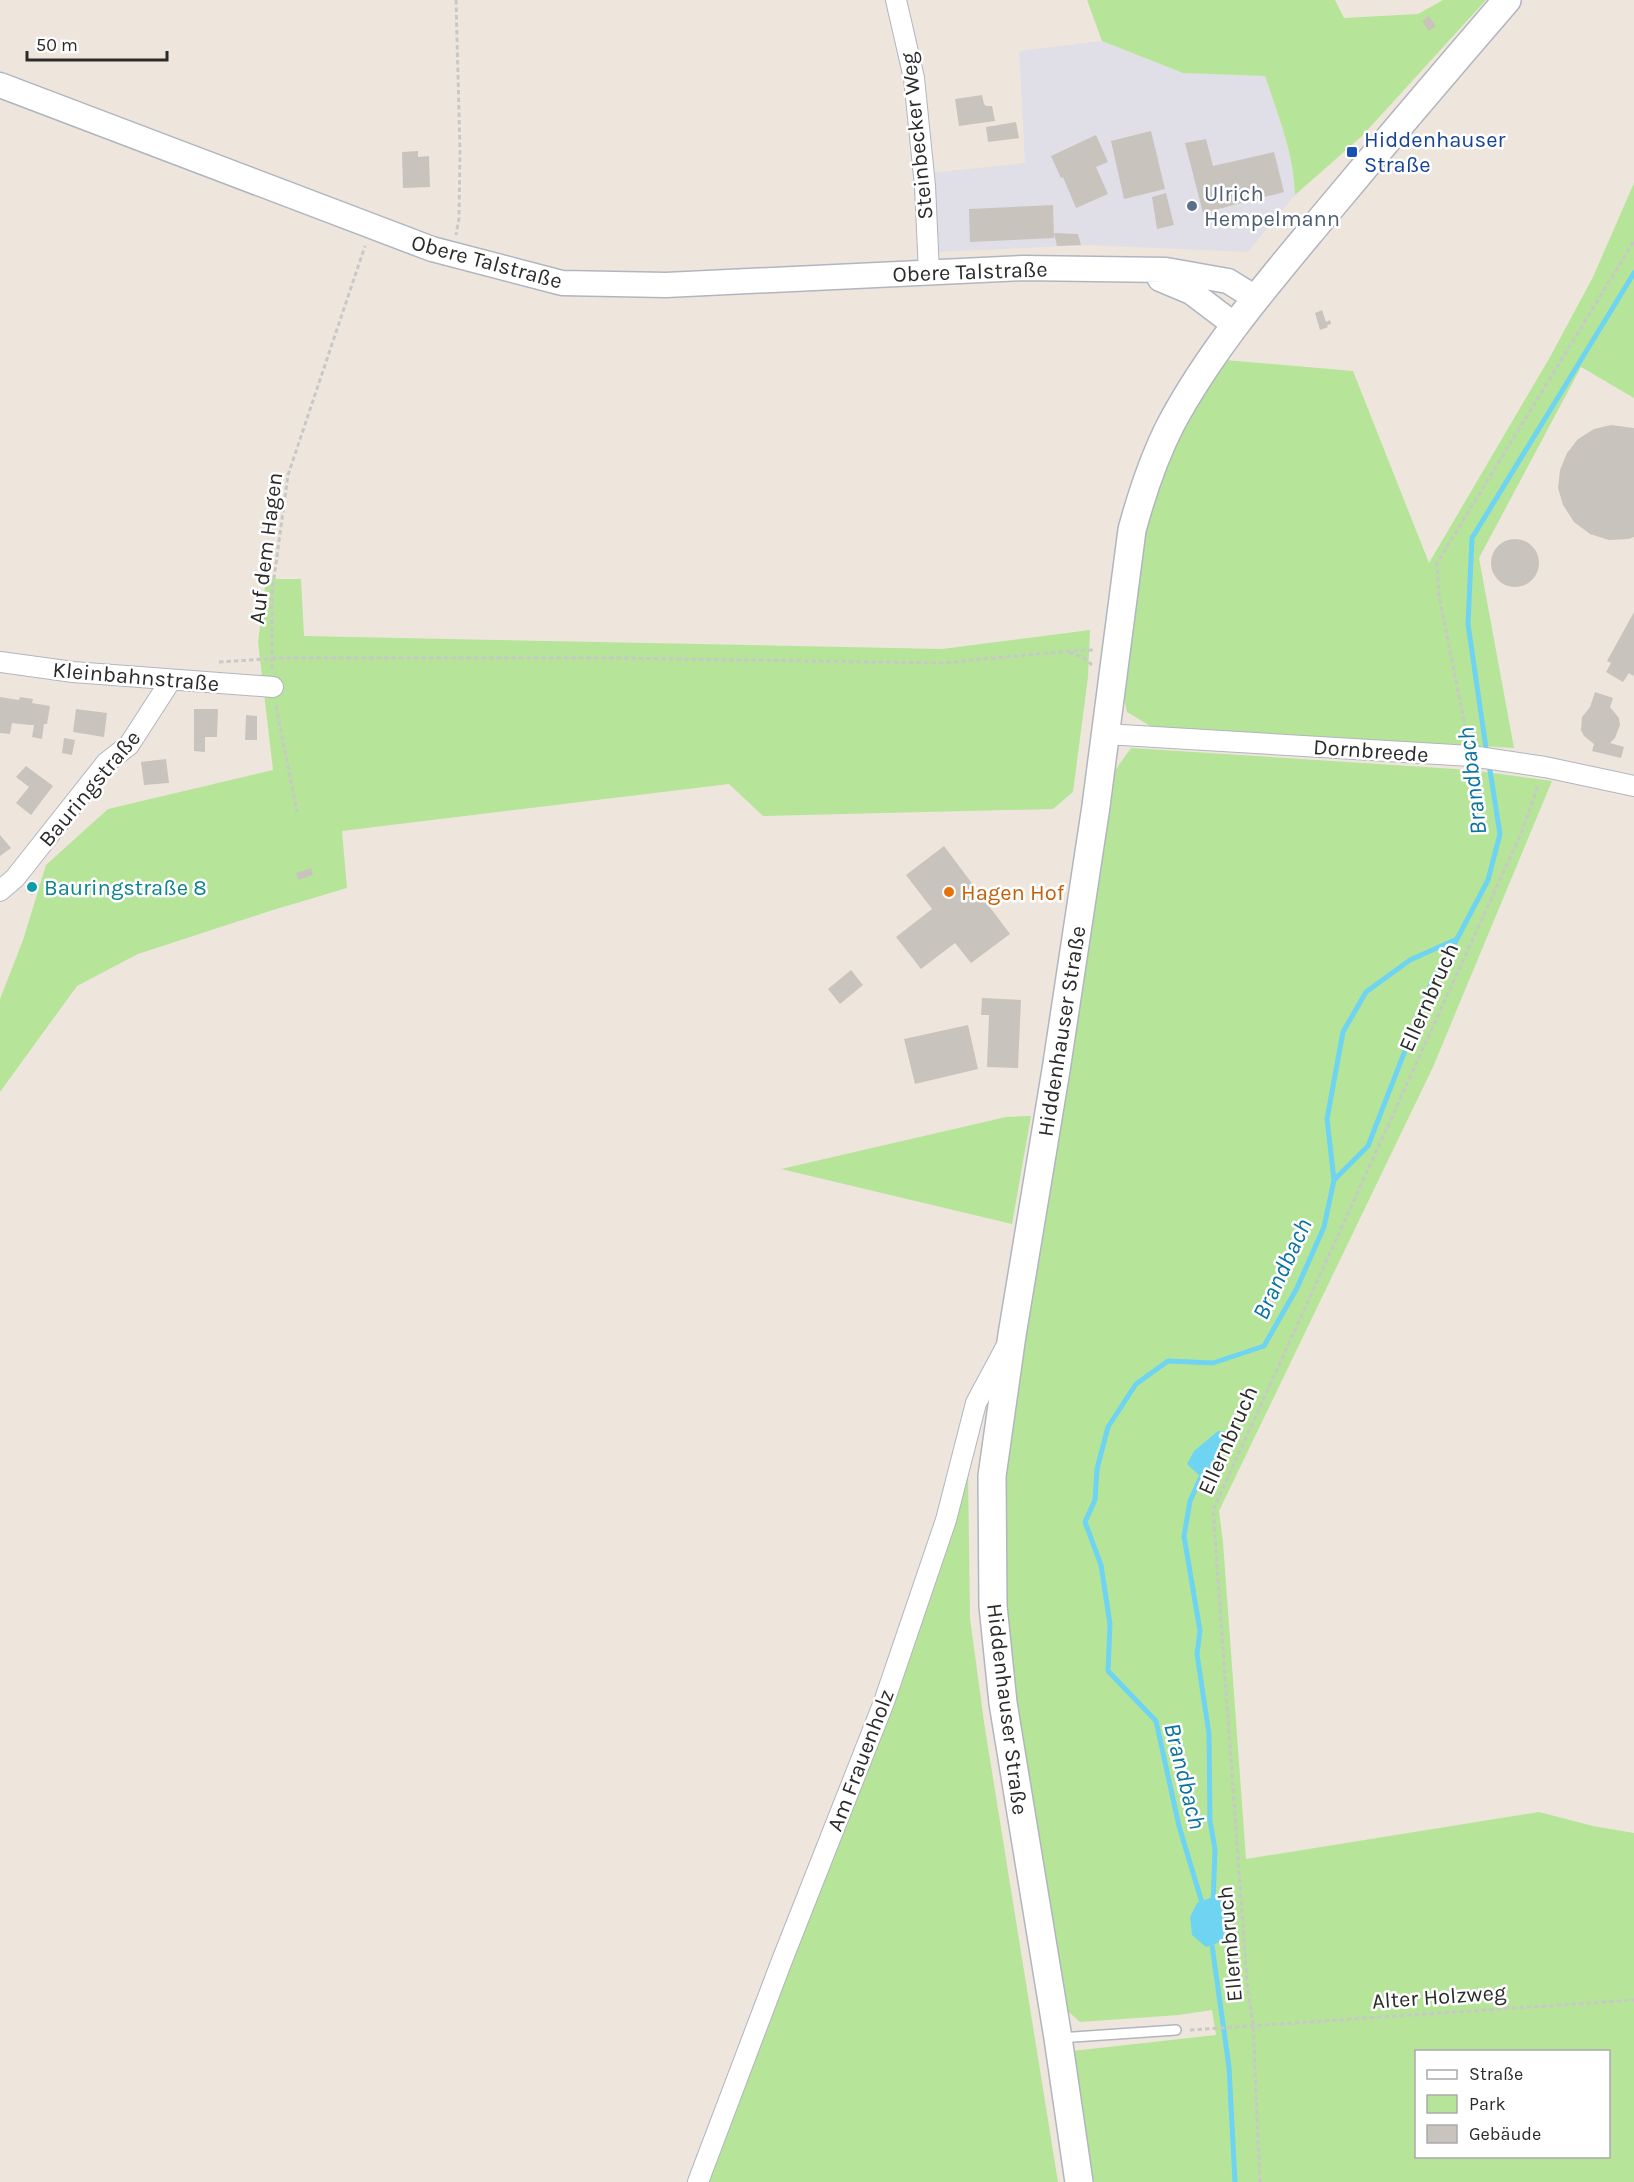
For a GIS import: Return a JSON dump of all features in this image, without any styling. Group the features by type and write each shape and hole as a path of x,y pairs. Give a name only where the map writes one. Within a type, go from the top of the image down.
{"main road":[{"name":"Hiddenhauser Straße","path":"1079,2182 1058,2038 1003,1703 993,1606 992,1476 1012,1335 1058,1059 1132,530 1142,491 1171,425 1197,379 1257,299 1381,147 1507,0"}],"street":[{"name":"Steinbecker Weg","path":"896,0 915,78 925,186 929,272"},
{"name":"Obere Talstraße","path":"0,85 370,227 452,255 562,283 666,285 1024,268 1166,270 1228,281 1257,299"},
{"name":"Obere Talstraße","path":"1110,269 1165,280 1191,292 1236,326"},
{"name":"Kleinbahnstraße","path":"0,662 73,672 273,687"},
{"name":"Bauringstraße","path":"0,891 15,878 106,763 129,745 171,680"},
{"name":"Dornbreede","path":"1105,734 1471,756 1545,767 1634,786"},
{"name":"Am Frauenholz","path":"699,2182 781,1963 884,1702 946,1520 976,1403 1012,1335"}],"lane":[{"path":"1058,2038 1176,2031"}],"path":[{"path":"452,255 459,218 456,0"},
{"name":"Auf dem Hagen","path":"297,812 273,687 272,592 288,475 356,277 370,227"},
{"path":"1471,756 1439,596 1437,563 1634,242"},
{"path":"271,659 602,658 942,663 1068,651"},
{"name":"Ellernbruch","path":"1260,2182 1253,2024 1247,1982 1214,1510 1517,842 1545,767"},
{"name":"Alter Holzweg","path":"1176,2031 1634,2000"}],"shaded area":[{"path":"1102,41 1183,73 1265,76 1285,135 1295,182 1295,195 1248,252 1088,245 936,252 930,173 1025,163 1019,51"}],"green space":[{"path":"1087,0 1335,0 1344,18 1418,14 1443,0 1486,0 1362,136 1295,195 1292,165 1265,76 1183,73 1102,41"},
{"path":"1634,183 1634,398 1581,367 1479,558 1514,748 1152,727 1127,712 1122,690 1146,520 1156,483 1184,424 1225,360 1353,371 1429,563 1550,357 1593,277"},
{"path":"266,579 301,579 304,636 942,649 1090,630 1088,677 1073,792 1053,809 763,816 729,784 342,831 347,888 138,954 77,986 0,1092 0,999 23,940 46,865 108,809 273,770 258,642"},
{"path":"1131,748 1471,770 1552,781 1433,1067 1219,1511 1246,1859 1539,1812 1593,1826 1634,1833 1634,2182 1089,2182 1072,2051 1216,2035 1212,2010 1179,2015 1080,2022 1061,2005 1028,1787 1003,1593 1002,1463 1111,776"},
{"path":"1031,1116 1012,1224 781,1169 1006,1117"},
{"path":"968,1469 970,1618 984,1722 1058,2182 704,2182 893,1705"}],"water":[{"path":"1218,1431 1230,1432 1217,1467 1201,1477 1187,1464 1194,1451"},
{"path":"1210,1898 1221,1898 1229,1915 1229,1939 1206,1947 1192,1935 1190,1917 1197,1903"}],"building":[{"path":"1429,16 1436,26 1429,31 1422,21"},
{"path":"982,95 984,104 992,106 995,121 959,126 955,99"},
{"path":"1016,122 1019,138 988,142 986,127"},
{"path":"1151,131 1165,189 1124,199 1111,141"},
{"path":"1096,135 1108,162 1096,167 1108,194 1076,208 1051,156"},
{"path":"1206,139 1213,166 1274,152 1284,192 1203,213 1185,143"},
{"path":"418,151 418,157 429,156 430,187 403,188 402,152"},
{"path":"1166,193 1174,225 1157,229 1152,197"},
{"path":"1053,205 1054,238 970,242 969,209"},
{"path":"1054,233 1078,234 1081,245 1057,246"},
{"path":"1322,310 1326,322 1330,320 1331,324 1320,330 1315,313"},
{"path":"1611,425 1634,428 1634,537 1629,539 1609,540 1590,534 1574,522 1563,505 1558,488 1560,470 1567,453 1578,439 1594,429"},
{"path":"1515,539 1532,546 1539,563 1532,580 1515,587 1498,580 1491,563 1498,546"},
{"path":"1634,612 1634,674 1633,676 1629,673 1623,682 1606,672 1611,663 1607,661"},
{"path":"1595,692 1613,698 1610,707 1619,718 1620,725 1615,738 1610,743 1624,747 1621,758 1592,751 1594,744 1584,736 1581,730 1582,717 1590,707"},
{"path":"0,697 19,700 20,697 33,699 32,703 50,706 42,739 32,737 34,725 12,723 10,734 0,733"},
{"path":"76,709 107,713 104,737 73,732"},
{"path":"194,709 218,709 217,737 205,737 205,752 194,751"},
{"path":"246,715 257,716 257,740 245,740"},
{"path":"64,738 75,740 72,755 62,753"},
{"path":"166,759 169,783 144,785 141,762"},
{"path":"26,766 53,786 31,815 16,803 29,787 16,777"},
{"path":"0,835 11,848 0,856"},
{"name":"Hagen Hof","path":"944,846 1010,934 971,963 955,943 921,969 896,937 932,909 906,875"},
{"path":"311,868 313,875 298,880 296,873"},
{"name":"Bauringstraße 8","path":"33,880 40,885 32,895 25,890"},
{"path":"851,970 863,985 840,1004 828,989"},
{"path":"982,998 1021,1000 1018,1068 987,1067 989,1015 981,1015"},
{"path":"968,1025 978,1069 915,1084 904,1039"}],"waterway":[{"name":"Brandbach","path":"1487,755 1468,624 1472,538 1634,273"},
{"name":"Brandbach","path":"1203,1906 1179,1826 1156,1721 1108,1671 1110,1624 1101,1565 1085,1522 1095,1500 1097,1469 1108,1427 1136,1384 1168,1361 1213,1363 1264,1346 1297,1288 1324,1227 1334,1180 1327,1119 1343,1032 1366,992 1410,960 1457,939 1488,880 1500,834 1489,764"},
{"path":"1334,1180 1368,1146 1432,981 1456,941"},
{"path":"1201,1477 1190,1501 1184,1536 1200,1631 1197,1654 1209,1734 1210,1821 1215,1849 1213,1904"},
{"name":"Brandbach","path":"1211,1938 1229,2067 1235,2182"}],"place":[{"name":"Hiddenhauser Straße","path":"1352,152"},
{"name":"Ulrich Hempelmann","path":"1192,206"},
{"name":"Bauringstraße 8","path":"32,887"},
{"name":"Hagen Hof","path":"949,892"}]}
